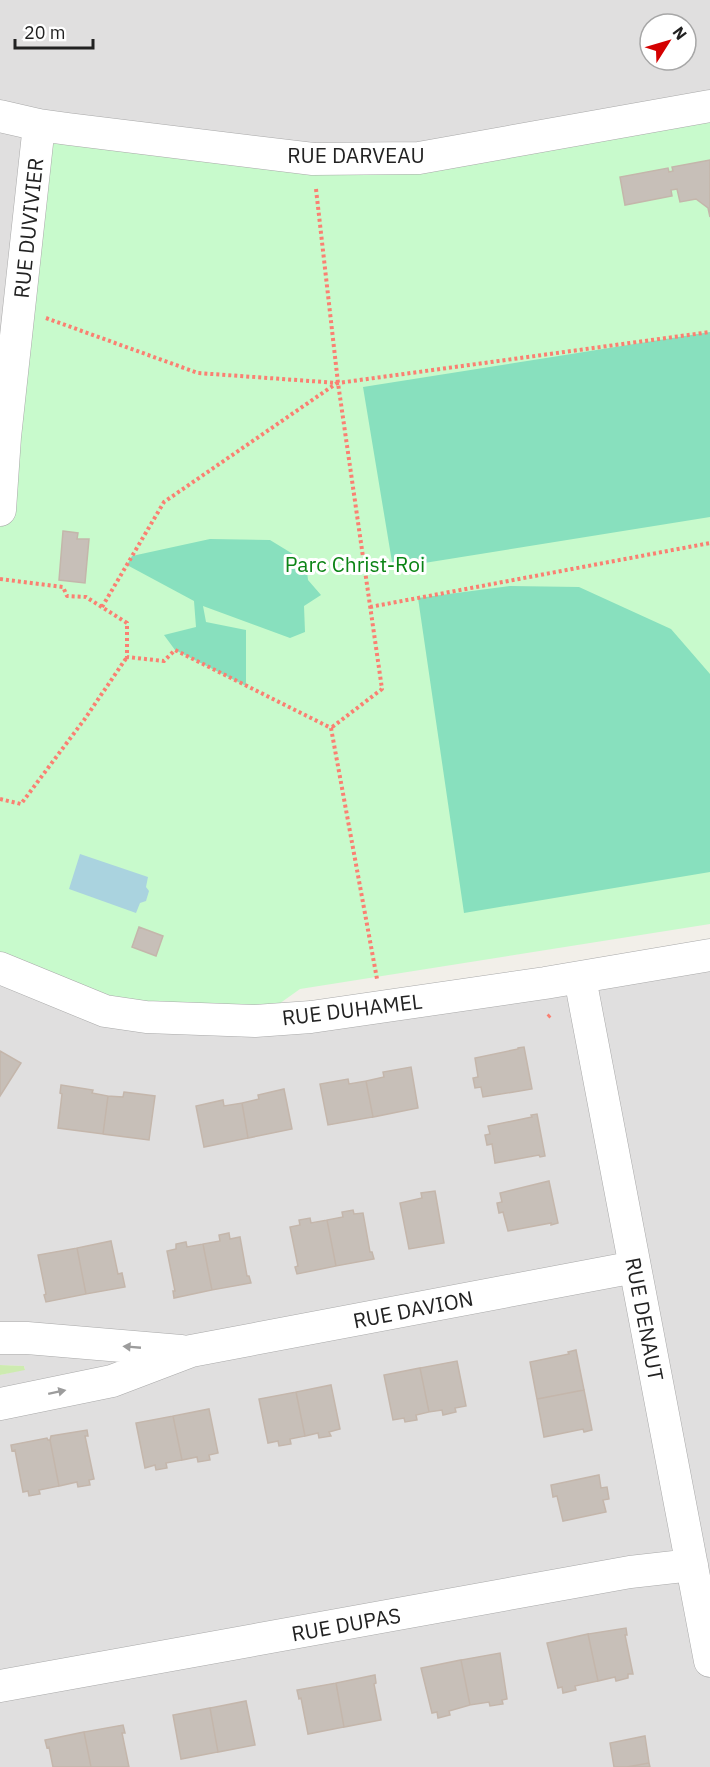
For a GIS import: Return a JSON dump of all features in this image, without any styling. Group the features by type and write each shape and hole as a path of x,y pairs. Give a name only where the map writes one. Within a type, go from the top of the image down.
{"street":[{"name":"RUE DARVEAU","path":"0,116 39,125 313,159 419,158 710,106"},
{"name":"RUE DUVIVIER","path":"0,510 2,436 39,125"},
{"name":"RUE DUHAMEL","path":"0,968 105,1011 146,1017 255,1021 311,1017 580,978 710,955"},
{"name":"RUE DENAUT","path":"580,978 710,1661"},
{"name":"RUE DAVION","path":"0,1404 112,1381 190,1351 635,1267"},
{"name":"RUE DAVION","path":"0,1338 27,1338 190,1351"},
{"name":"RUE DUPAS","path":"0,1686 630,1572 692,1565"}],"path":[{"path":"316,189 338,383 382,689 331,728"},
{"path":"41,316 198,374 338,383 710,332"},
{"path":"102,607 164,502 338,383"},
{"path":"370,607 710,543"},
{"path":"0,579 63,587 67,596 86,597 127,623 127,657 84,720 21,804 0,799"},
{"path":"127,657 164,661 175,650 331,728"},
{"path":"331,728 377,982"}],"shaded area":[{"path":"0,0 710,0 710,106 0,510"},
{"path":"710,954 710,1767 0,1767 0,1375 25,1369 24,1366 0,1365 0,968 255,1021"}],"green space":[{"name":"Parc Christ-Roi","path":"710,106 710,924 300,989 255,1021 146,1017 0,968 0,510 39,125 313,159"},
{"path":"710,332 710,517 393,568 363,387"},
{"path":"210,539 270,540 306,562 308,580 321,595 304,606 305,632 290,638 203,606 206,622 246,630 246,686 175,650 164,635 196,627 194,601 127,565 132,556"},
{"path":"510,586 579,587 671,629 710,674 710,872 464,913 418,598"},
{"path":"0,1365 24,1366 25,1370 0,1375"}],"water":[{"path":"80,854 148,877 146,887 149,891 146,901 140,903 136,913 69,889"}],"building":[{"path":"710,160 710,217 708,208 696,199 680,202 677,189 671,190 672,196 625,205 620,177 668,168 669,172 673,171 672,167"},
{"path":"63,531 78,533 77,539 89,539 85,583 59,580"},
{"path":"139,927 163,936 156,956 132,947"},
{"path":"524,1047 532,1089 483,1097 481,1087 475,1088 473,1078 478,1077 475,1058"},
{"path":"0,1051 21,1063 0,1096"},
{"path":"411,1067 418,1108 373,1117 366,1081 384,1077 383,1072"},
{"path":"348,1079 349,1084 366,1081 373,1117 328,1125 320,1084"},
{"path":"61,1085 93,1090 92,1093 108,1096 103,1134 58,1128"},
{"path":"284,1089 292,1129 248,1138 242,1103 259,1099 258,1095"},
{"path":"124,1092 155,1096 149,1140 103,1134 108,1096 123,1097"},
{"path":"223,1100 224,1106 242,1103 248,1138 204,1147 196,1106"},
{"path":"537,1114 545,1156 540,1157 539,1155 495,1163 492,1144 487,1145 485,1135 490,1134 488,1126"},
{"path":"549,1181 558,1223 508,1231 503,1212 499,1213 497,1203 502,1202 500,1193"},
{"path":"435,1191 444,1243 409,1249 400,1203 422,1198 421,1193"},
{"path":"353,1210 354,1214 363,1213 370,1252 374,1259 336,1266 327,1220 343,1217 342,1212"},
{"path":"310,1218 311,1223 327,1220 336,1266 297,1274 295,1267 298,1266 290,1227 300,1225 299,1220"},
{"path":"229,1233 230,1239 240,1237 247,1276 251,1283 212,1290 203,1244 220,1241 219,1235"},
{"path":"111,1241 118,1274 122,1273 125,1287 86,1294 77,1248"},
{"path":"186,1242 187,1247 203,1244 212,1290 174,1298 173,1291 175,1291 167,1251 176,1249 176,1244"},
{"path":"77,1248 86,1294 46,1302 38,1255"},
{"path":"576,1350 584,1390 537,1399 530,1362 569,1354 568,1352"},
{"path":"457,1361 466,1406 455,1408 456,1412 443,1415 442,1410 429,1412 420,1368"},
{"path":"420,1368 429,1412 416,1415 417,1420 405,1422 404,1418 393,1420 384,1375"},
{"path":"331,1385 340,1429 329,1432 331,1436 319,1438 318,1433 305,1436 296,1392"},
{"path":"584,1390 592,1430 584,1432 583,1429 544,1437 537,1399"},
{"path":"296,1392 305,1436 290,1439 291,1444 279,1446 278,1441 268,1443 259,1399"},
{"path":"209,1409 218,1453 209,1455 210,1460 198,1462 197,1457 182,1460 173,1416"},
{"path":"173,1416 182,1460 166,1463 167,1468 156,1470 155,1465 145,1468 136,1423"},
{"path":"87,1430 88,1436 85,1436 94,1479 89,1480 90,1485 78,1487 77,1482 59,1486 51,1436"},
{"path":"47,1438 50,1440 59,1486 39,1490 40,1494 29,1496 28,1491 23,1492 15,1450 12,1451 11,1445"},
{"path":"599,1475 601,1488 607,1487 609,1499 603,1500 606,1512 563,1521 557,1496 553,1497 551,1485"},
{"path":"626,1628 627,1635 625,1635 633,1674 628,1674 628,1678 616,1681 615,1677 598,1681 588,1634"},
{"path":"588,1634 598,1681 575,1686 576,1690 563,1693 562,1687 558,1688 547,1643"},
{"path":"500,1653 507,1699 502,1700 503,1704 490,1706 489,1702 470,1705 461,1660"},
{"path":"461,1660 470,1705 449,1711 450,1715 438,1718 437,1712 432,1713 421,1668"},
{"path":"375,1675 376,1683 374,1684 381,1720 344,1727 336,1683"},
{"path":"336,1683 344,1727 308,1734 301,1698 299,1699 297,1690"},
{"path":"246,1701 255,1745 218,1752 210,1708"},
{"path":"210,1708 218,1752 181,1759 173,1715"},
{"path":"123,1725 125,1733 122,1733 129,1767 91,1767 84,1732"},
{"path":"84,1732 91,1767 53,1767 49,1747 47,1748 45,1740"},
{"path":"645,1736 649,1763 614,1767 610,1743"},
{"path":"649,1763 650,1767 627,1767"}]}
